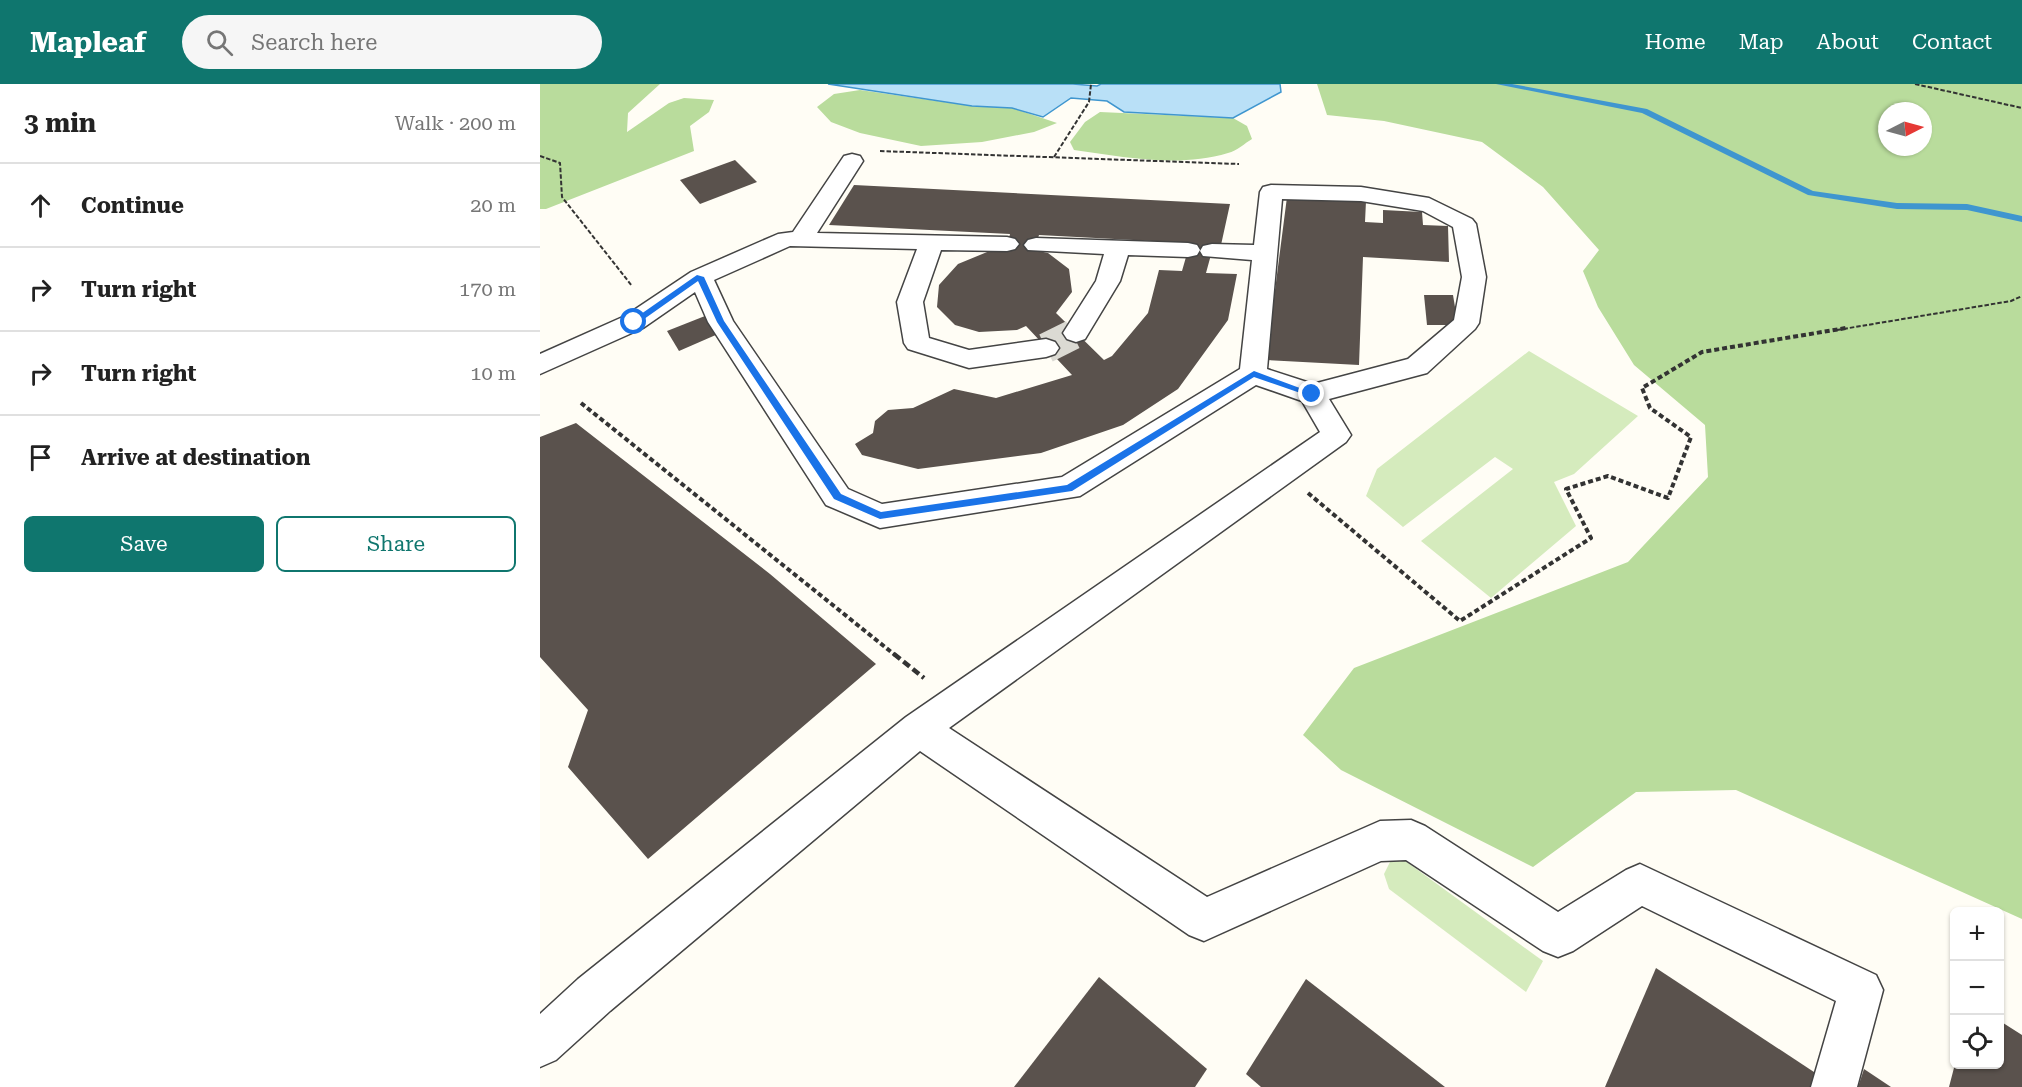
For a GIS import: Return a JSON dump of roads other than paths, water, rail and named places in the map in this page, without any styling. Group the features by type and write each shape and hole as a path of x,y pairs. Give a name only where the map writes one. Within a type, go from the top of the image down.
{"street":[{"path":"800,240 852,161"},
{"path":"1271,192 1361,194 1429,205 1464,224 1474,278 1466,323 1417,366 1312,394 1254,374 1271,192"},
{"path":"540,365 634,322 700,277 786,239 1007,244"},
{"path":"932,242 910,302 917,343 969,359 1046,348"},
{"path":"1036,245 1188,250"},
{"path":"1076,333 1108,281 1118,248"},
{"path":"1212,251 1265,253"},
{"path":"700,277 721,322 837,497 880,516 1069,488 1254,374"},
{"path":"540,1044 594,995 919,729 1336,435 1312,394"},
{"path":"919,729 1204,920 1380,841 1411,840 1558,936 1640,884 1861,990 1834,1087"}],"water":[{"path":"828,84 1073,84 1097,86 1101,84 1280,84 1281,92 1233,118 1124,112 1107,101 1071,98 1043,117 1012,108 972,106"}],"waterway":[{"path":"1500,84 1644,111 1811,193 1897,206 1967,207 2022,219"}],"tunnel":[{"path":"1046,348 1076,333"}]}
